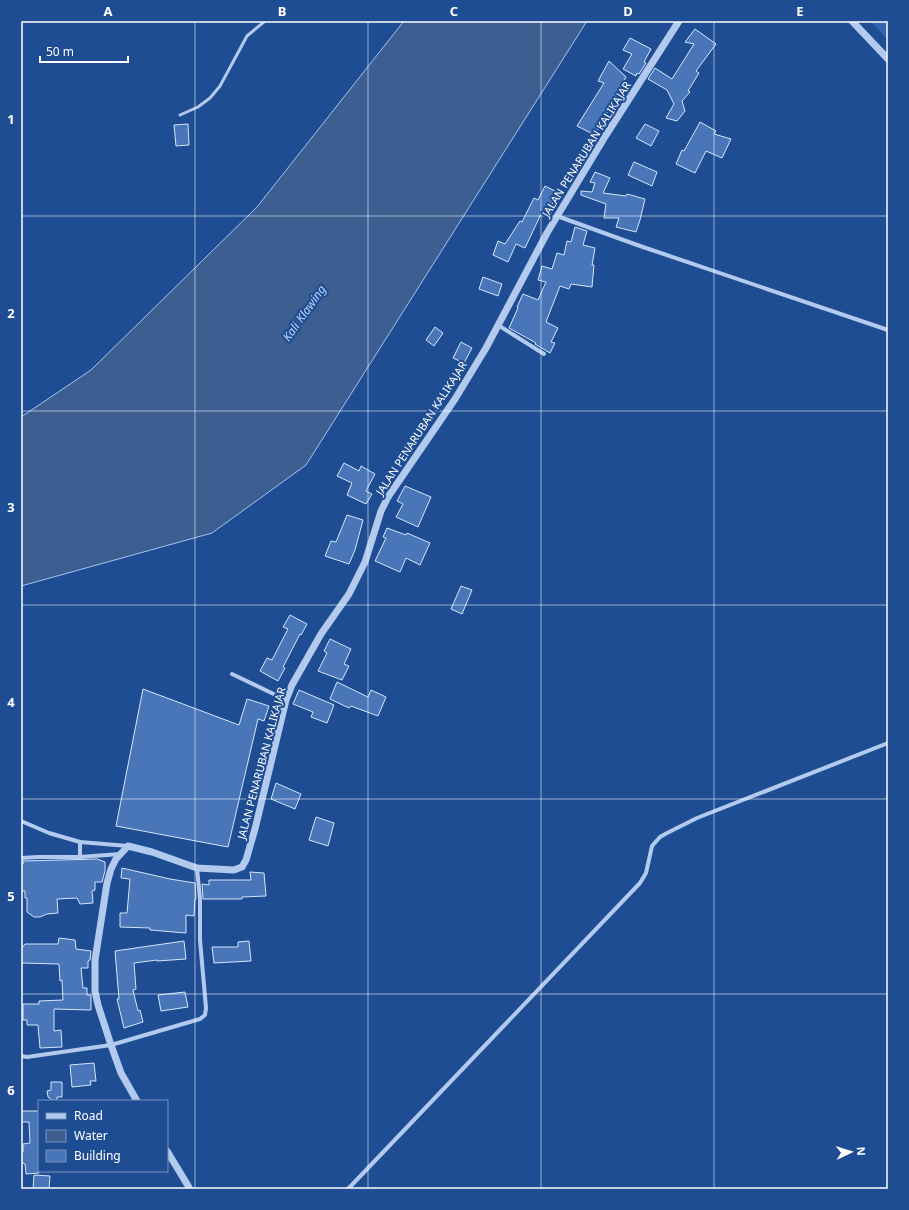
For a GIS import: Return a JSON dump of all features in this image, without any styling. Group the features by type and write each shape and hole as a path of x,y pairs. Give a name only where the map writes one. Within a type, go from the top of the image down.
{"street":[{"name":"JALAN PENARUBAN KALIKAJAR","path":"128,846 152,852 197,868 234,870 242,866 246,860 286,700 292,686 321,634 349,594 365,562 381,511 388,497 456,399 486,348 557,216 606,135 679,21"},
{"path":"852,21 888,59"},
{"path":"557,216 640,246 888,330"},
{"path":"498,325 544,354"},
{"path":"232,674 286,700"},
{"path":"348,1189 640,883 646,873 652,846 660,837 697,818 888,743"},
{"path":"21,821 49,833 80,842 128,846"},
{"path":"80,842 80,858"},
{"path":"128,846 120,854 111,869 107,883 95,960 95,991 111,1045 122,1073 136,1100"},
{"path":"21,858 38,856 80,858 120,854"},
{"path":"21,1056 27,1057 111,1045 200,1019 205,1014 206,1008 200,940 200,899 197,868"},
{"path":"168,1153 190,1189"}],"lane":[{"path":"180,115 198,107 210,98 220,86 247,36 265,21"}],"shaded area":[{"path":"870,21 888,21 888,40"}],"water":[{"name":"Kali Klawing","path":"404,21 587,21 306,465 212,533 21,586 21,417 91,370 257,207"}],"building":[{"path":"695,29 716,44 696,71 699,73 688,91 690,92 682,101 685,111 677,121 666,118 674,104 667,90 648,79 655,68 672,79 694,44 685,42"},
{"path":"630,38 651,49 644,62 646,63 636,76 623,69 632,54 623,50"},
{"path":"609,61 626,77 595,135 577,126 604,83 598,81"},
{"path":"700,122 716,131 714,134 731,139 722,158 706,151 695,173 676,164 682,150 684,151"},
{"path":"188,124 189,145 176,146 174,125"},
{"path":"645,124 659,131 651,146 636,138"},
{"path":"634,162 657,172 652,186 628,175"},
{"path":"595,172 610,178 603,193 626,196 627,194 645,199 636,232 616,227 619,218 604,218 606,204 581,195 581,191 592,192 595,183 590,182"},
{"path":"545,186 559,193 551,206 554,207 549,218 541,214 525,248 516,244 508,262 493,255 498,241 505,244 520,221 522,222 534,198 538,200"},
{"path":"575,227 587,231 583,245 595,248 592,265 594,265 592,287 571,284 569,289 560,286 546,322 558,328 551,342 555,343 550,353 535,344 536,343 509,328 523,294 538,300 546,282 538,280 542,266 552,269 557,253 564,255 567,241 571,242"},
{"path":"483,277 502,284 498,296 479,289"},
{"path":"435,327 443,333 434,346 426,340"},
{"path":"461,342 472,348 464,363 453,358"},
{"path":"344,463 359,471 361,466 375,474 366,491 372,494 366,504 347,495 352,483 337,476"},
{"path":"405,486 431,497 418,527 396,517 403,504 397,501"},
{"path":"347,515 363,520 355,550 349,564 325,556 331,541 336,542"},
{"path":"387,528 406,535 407,533 430,543 420,565 406,558 400,572 375,561 386,538 383,537"},
{"path":"461,586 472,590 462,614 451,609"},
{"path":"290,615 307,624 301,635 300,634 283,667 285,668 278,681 260,671 267,658 272,660 288,629 283,627"},
{"path":"330,639 351,649 344,664 349,666 342,680 318,671 327,653 324,651"},
{"path":"337,682 368,697 371,690 386,697 378,716 351,706 349,708 330,699"},
{"path":"143,689 239,725 247,699 269,706 264,721 258,719 228,847 116,826"},
{"path":"299,690 334,705 327,723 311,717 313,712 293,704"},
{"path":"276,783 301,794 295,809 271,799"},
{"path":"316,817 334,823 328,846 309,840"},
{"path":"97,859 105,862 105,871 102,882 95,882 95,890 92,891 93,903 80,904 77,898 57,899 58,913 34,917 27,912 27,898 25,898 25,891 21,891 21,864 23,864 23,861"},
{"path":"122,868 195,883 196,899 194,916 186,915 186,933 150,930 150,928 120,927 120,913 127,913 130,879 121,878"},
{"path":"250,872 264,873 266,896 242,897 242,899 203,899 202,884 209,885 209,880 251,880"},
{"path":"59,938 75,940 76,949 91,951 90,960 88,961 88,968 81,968 83,988 87,988 87,995 91,995 91,1010 54,1009 54,1031 61,1030 62,1047 40,1048 38,1025 27,1025 27,1020 23,1020 23,1004 39,1004 39,1001 63,1000 62,980 60,981 59,964 21,963 21,949 25,944 58,944"},
{"path":"184,941 186,959 157,960 134,963 136,989 133,990 138,1011 140,1010 143,1022 124,1028 117,999 119,999 115,951"},
{"path":"249,941 251,961 214,963 212,947 238,947 238,942"},
{"path":"185,992 188,1007 161,1011 158,995"},
{"path":"94,1063 96,1081 90,1081 91,1085 72,1087 70,1065"},
{"path":"51,1082 62,1082 62,1097 57,1097 57,1100 52,1100 48,1097 47,1091 51,1090"},
{"path":"21,1111 38,1111 39,1173 26,1174 25,1164 21,1162 23,1144 30,1143 29,1122 21,1122"},
{"path":"34,1175 50,1176 49,1189 33,1189"}]}
